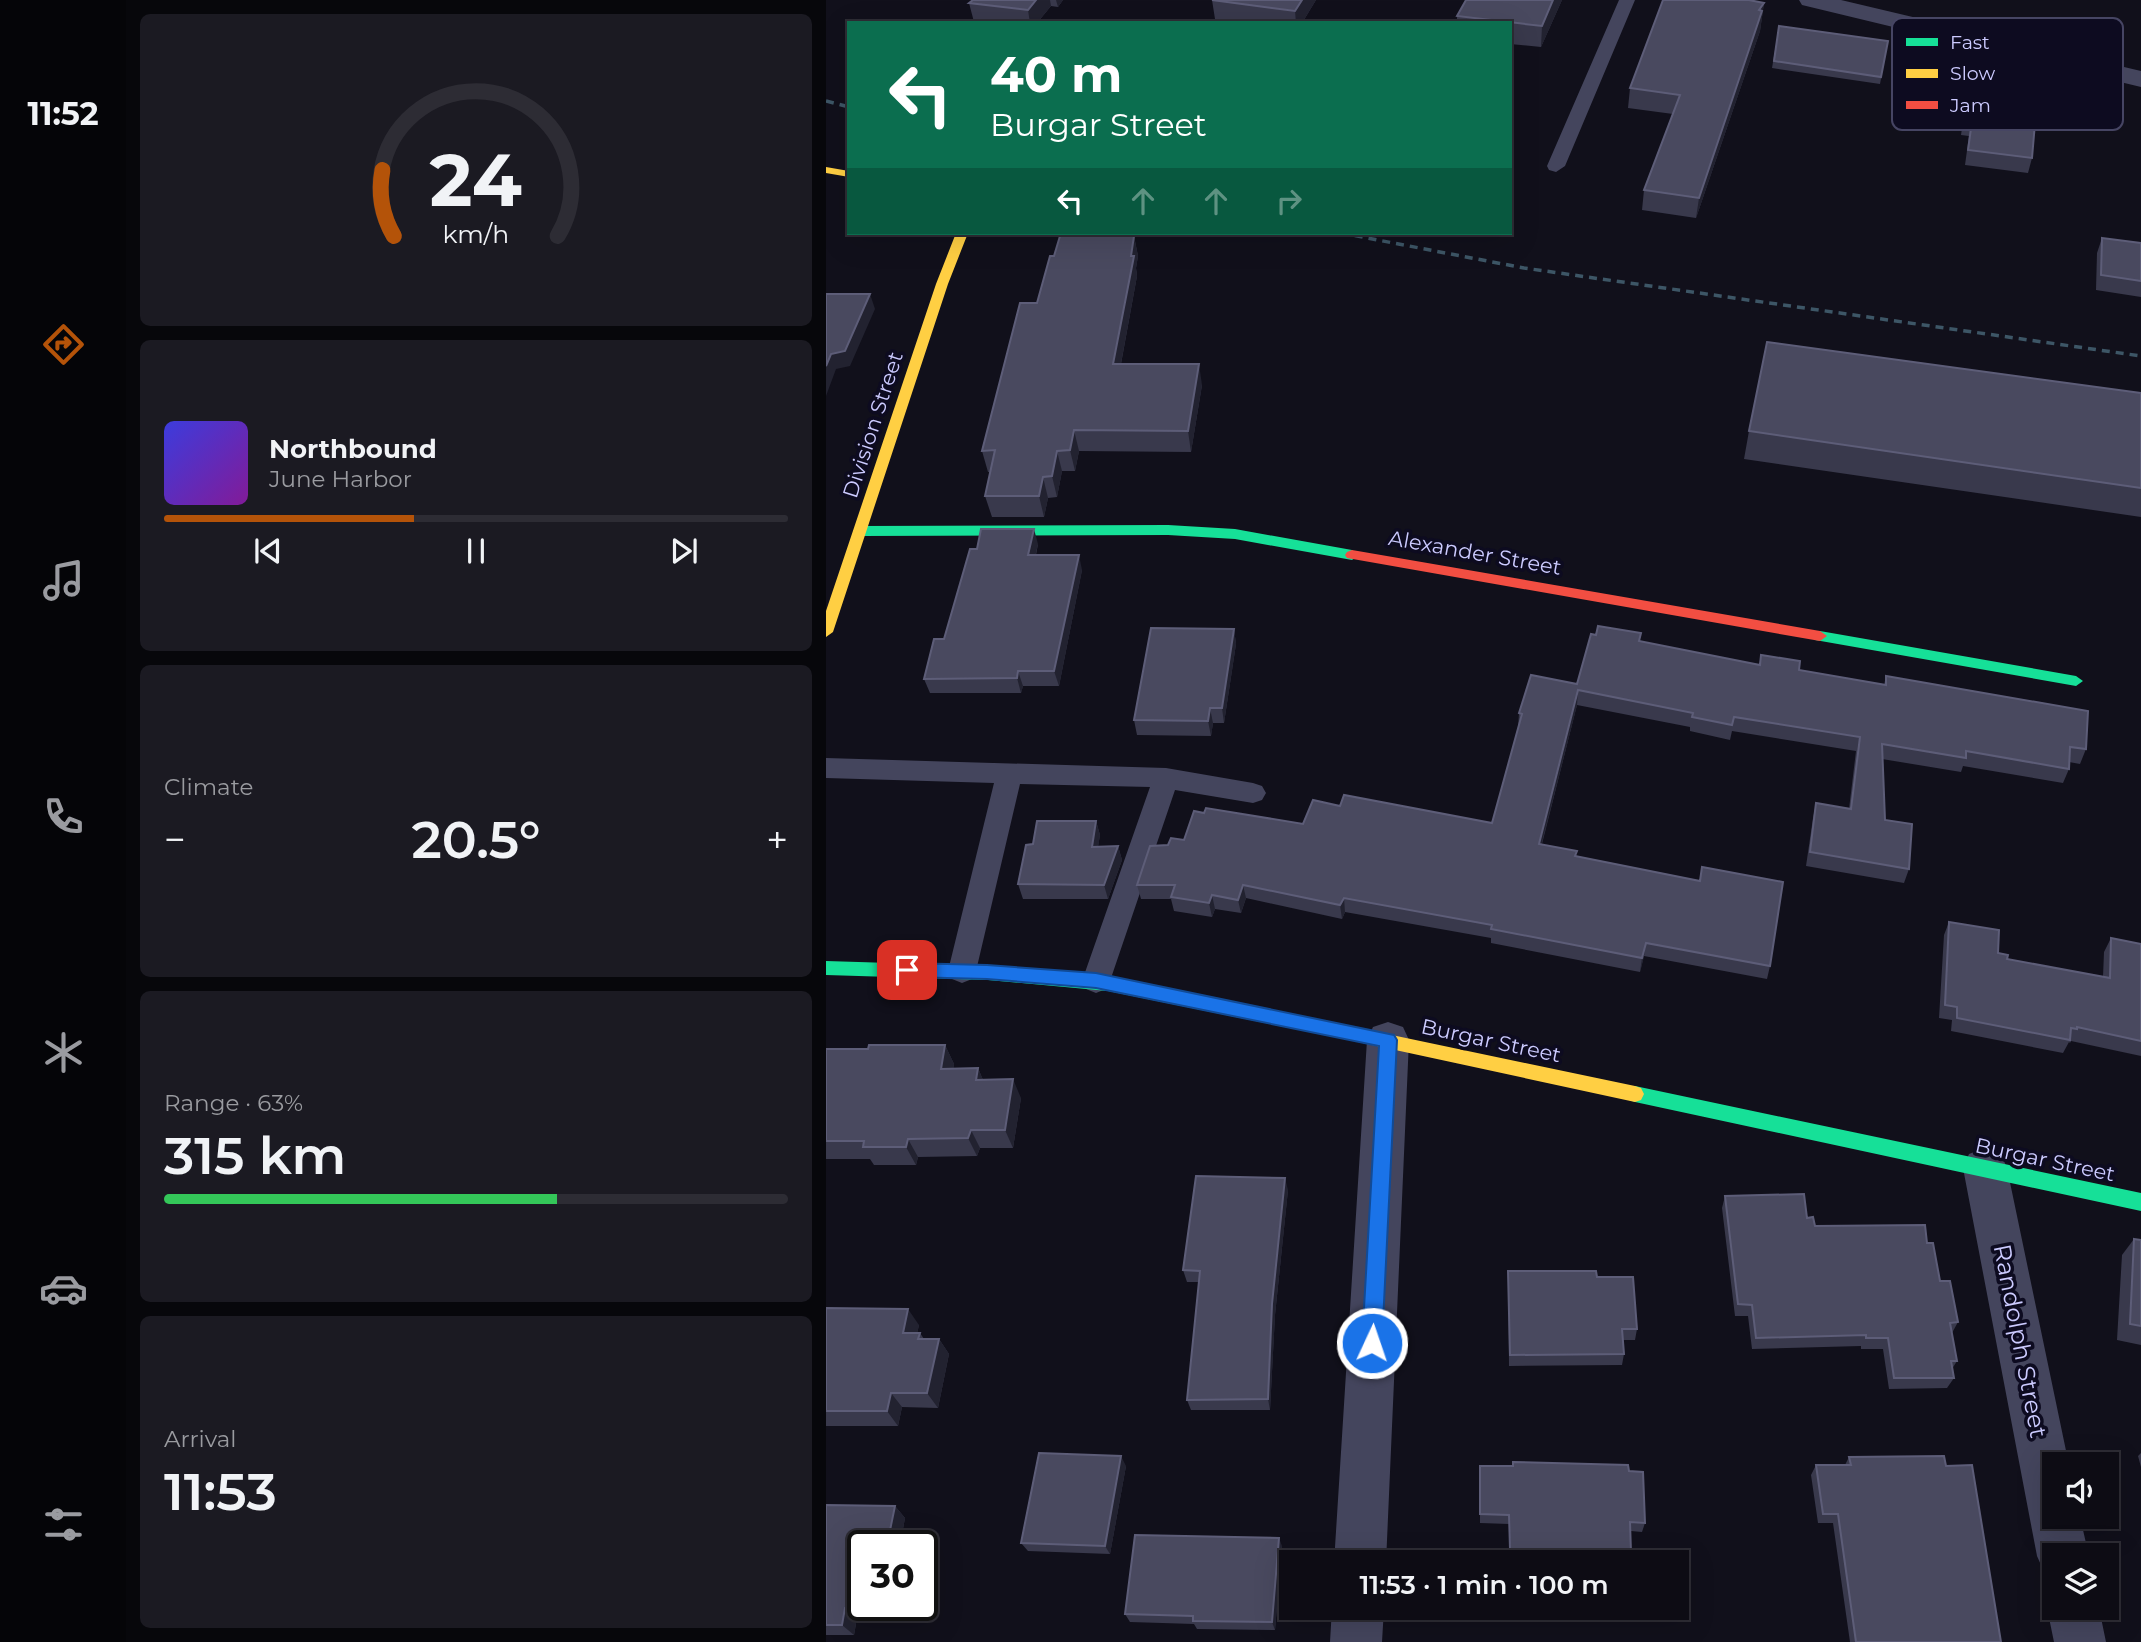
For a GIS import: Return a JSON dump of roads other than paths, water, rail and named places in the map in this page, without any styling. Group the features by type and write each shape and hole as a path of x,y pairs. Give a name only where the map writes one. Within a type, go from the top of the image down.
{"street":[{"path":"1811,0 1892,19"},
{"path":"2123,75 2141,79"},
{"path":"826,170 847,174"},
{"name":"Division Street","path":"826,632 942,284 961,235"},
{"name":"Alexander Street","path":"860,531 1168,530 1235,534 2076,681"},
{"name":"Burgar Street","path":"826,968 962,971 1096,981 1388,1040 2141,1202"},
{"path":"1361,1550 1388,1040"},
{"name":"Randolph Street","path":"1985,1168 2042,1452"},
{"path":"1356,1642 1357,1620"},
{"path":"2075,1620 2080,1642"}],"lane":[{"path":"1556,166 1627,0"},
{"path":"826,768 1166,778 1253,793"},
{"path":"962,971 1009,774"},
{"path":"1096,981 1166,778"}],"railway":[{"path":"826,101 847,106"},
{"path":"1351,235 1524,268 2141,356"}]}
